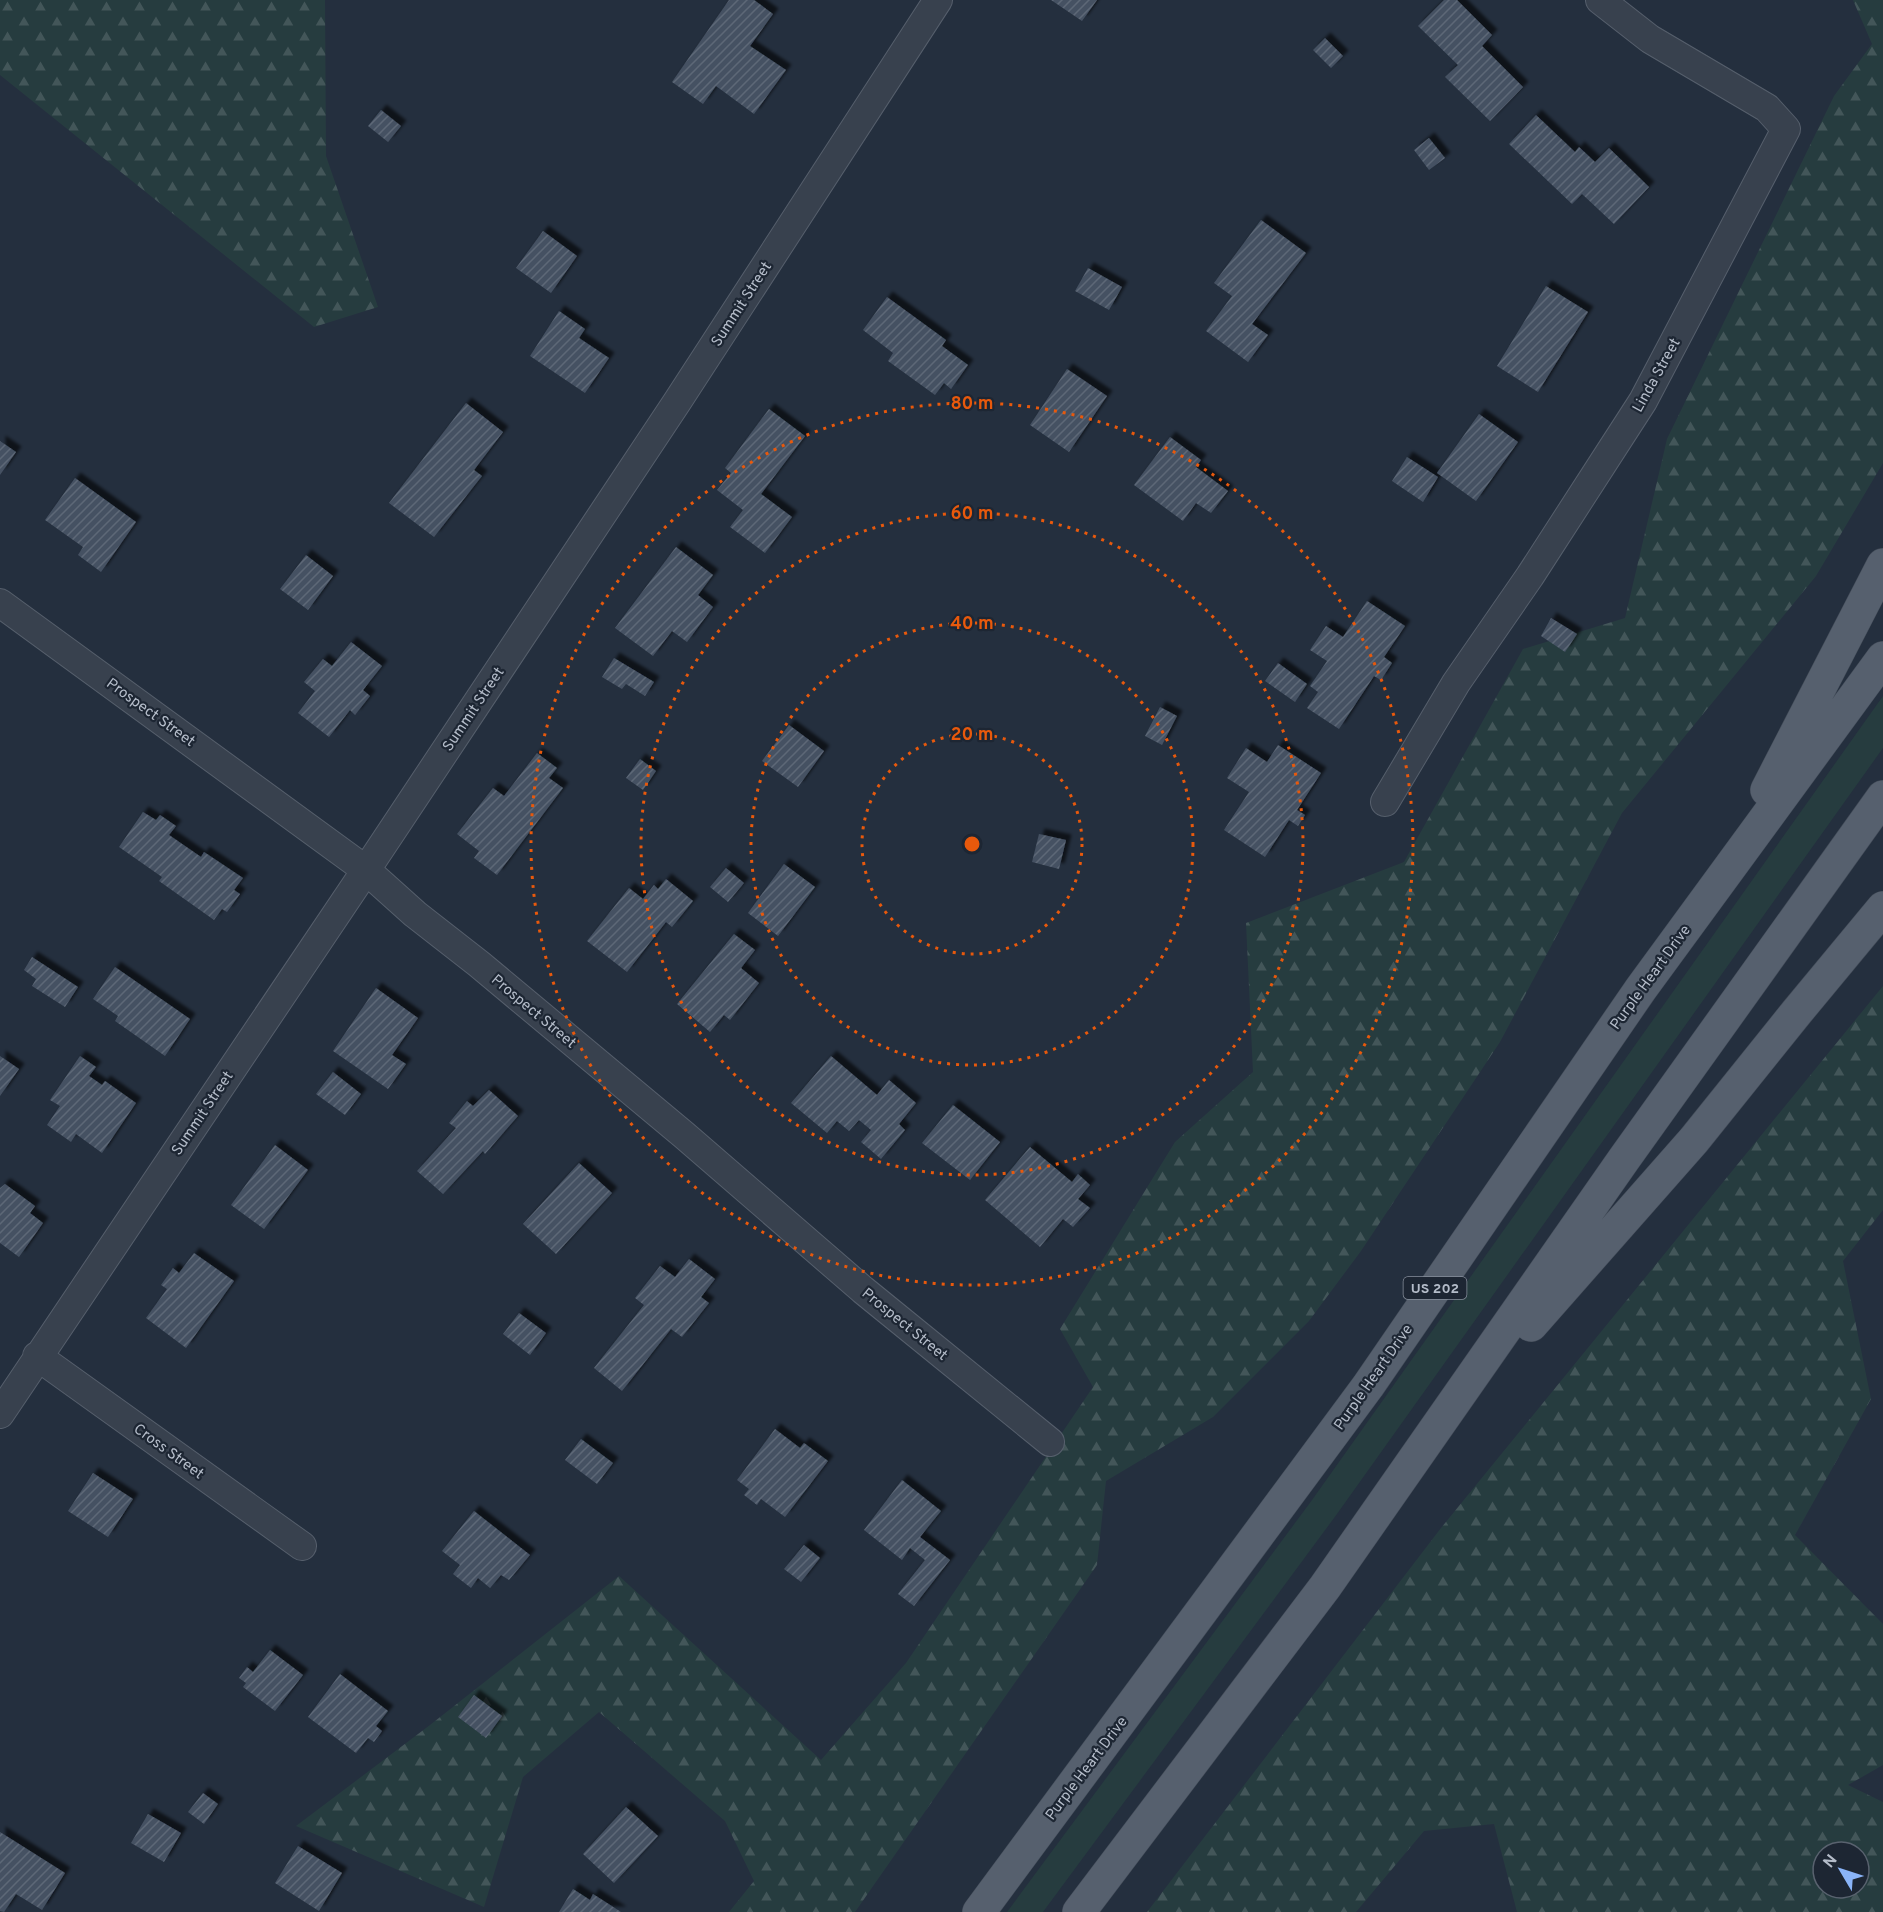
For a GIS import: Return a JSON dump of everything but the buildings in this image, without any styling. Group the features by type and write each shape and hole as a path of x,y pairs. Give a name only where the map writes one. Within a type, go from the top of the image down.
{"main road":[{"path":"1722,879 1883,565"},
{"name":"Purple Heart Drive","path":"979,1912 1368,1386 1640,990 1883,658"},
{"path":"1079,1912 1325,1587 1624,1159 1883,797"},
{"path":"1409,1467 1565,1285 1694,1140 1883,908"}],"street":[{"name":"Linda Street","path":"1385,802 1456,683 1536,566 1643,401 1785,129 1767,108 1650,39 1600,0"},
{"name":"Summit Street","path":"0,1414 671,412 933,2"},
{"name":"Prospect Street","path":"0,603 366,870 415,914 479,964 684,1135 863,1290 1050,1442"},
{"name":"Cross Street","path":"37,1356 302,1546"}],"green space":[{"path":"0,0 325,0 326,156 378,307 314,327 0,75"},
{"path":"1853,0 1883,0 1883,463 1816,576 1622,813 1500,1042 1361,1251 1309,1321 1213,1417 1106,1481 1097,1565 855,1912 729,1912 754,1881 725,1821 599,1712 523,1777 484,1907 296,1826 430,1725 619,1576 821,1760 906,1663 1093,1387 1060,1329 1175,1142 1253,1072 1246,923 1404,862 1523,649 1625,618 1667,439 1834,96 1872,44"},
{"path":"1883,696 1883,748 1337,1514 1043,1912 1007,1912 1312,1500"},
{"path":"1883,986 1883,1210 1843,1261 1871,1399 1795,1535 1883,1624 1883,1765 1848,1785 1883,1802 1883,1912 1517,1912 1494,1824 1424,1831 1356,1912 1147,1912 1441,1528"}]}
